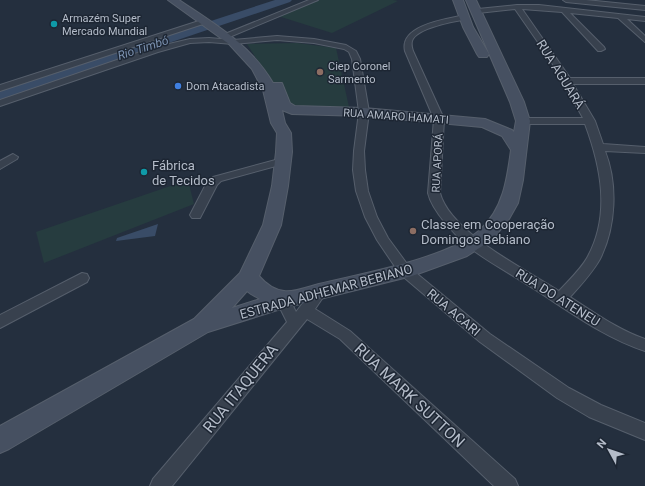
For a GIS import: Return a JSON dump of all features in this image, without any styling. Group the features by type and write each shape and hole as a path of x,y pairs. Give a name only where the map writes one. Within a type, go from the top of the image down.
{"main road":[{"path":"173,0 229,39 243,52 262,75 270,90 278,123 284,134"},
{"path":"471,0 478,11 486,34 523,121"},
{"path":"462,9 471,12 478,11"},
{"path":"462,9 506,103 503,114 485,123"},
{"path":"243,52 252,55 270,71 274,77 284,105 292,110 308,112"},
{"path":"200,326 248,277 272,225 280,186 284,134 292,117 308,112"},
{"name":"RUA AMARO HAMATI","path":"308,112 364,112 485,123"},
{"name":"ESTRADA ADHEMAR BEBIANO","path":"0,440 200,326 283,300 405,271 440,259 474,244 494,226 503,215 509,203 515,180 523,121"},
{"path":"485,123 507,133 518,149"},
{"path":"248,277 258,289 283,300"}],"street":[{"path":"229,39 315,0"},
{"path":"566,0 645,8"},
{"path":"478,11 517,7 619,15 645,19"},
{"name":"RUA AGUARÁ","path":"517,7 569,81 590,121 600,147 606,179 607,202 605,230 596,254 581,276 561,298"},
{"name":"RUA APORÁ","path":"462,9 445,22 415,33 410,38 408,51 439,119 434,179 436,201 441,210 474,244"},
{"path":"564,10 601,49"},
{"path":"619,15 645,40"},
{"path":"0,88 208,24"},
{"name":"RUA ACARI","path":"0,103 169,45 201,40 290,38 346,47 352,51 356,59 364,112 359,151 359,170 362,191 371,217 383,240 405,271 485,338 550,385 596,411 645,432"},
{"path":"569,81 645,81"},
{"path":"523,121 590,121"},
{"path":"600,147 645,150"},
{"path":"0,166 13,157"},
{"path":"196,215 212,184 217,179 283,161"},
{"name":"RUA DO ATENEU","path":"474,244 599,323 630,340 645,345"},
{"path":"0,322 82,278"},
{"name":"RUA ITAQUERA","path":"160,486 321,290"},
{"path":"283,300 300,317"},
{"name":"RUA MARK SUTTON","path":"300,317 345,335 508,486"}],"green space":[{"path":"318,0 398,1 332,33 278,16"},
{"path":"297,43 336,48 349,107 286,105 247,44"},
{"path":"188,180 194,204 44,263 36,232"}],"water":[{"path":"158,224 155,236 116,241 117,238"}],"waterway":[{"name":"Rio Timbó","path":"0,95 286,0"}],"place":[{"name":"Armazém Super Mercado Mundial","path":"54,24"},
{"name":"Ciep Coronel Sarmento","path":"320,72"},
{"name":"Dom Atacadista","path":"178,86"},
{"name":"Fábrica de Tecidos","path":"144,172"},
{"name":"Classe em Cooperação Domingos Bebiano","path":"413,231"}]}
